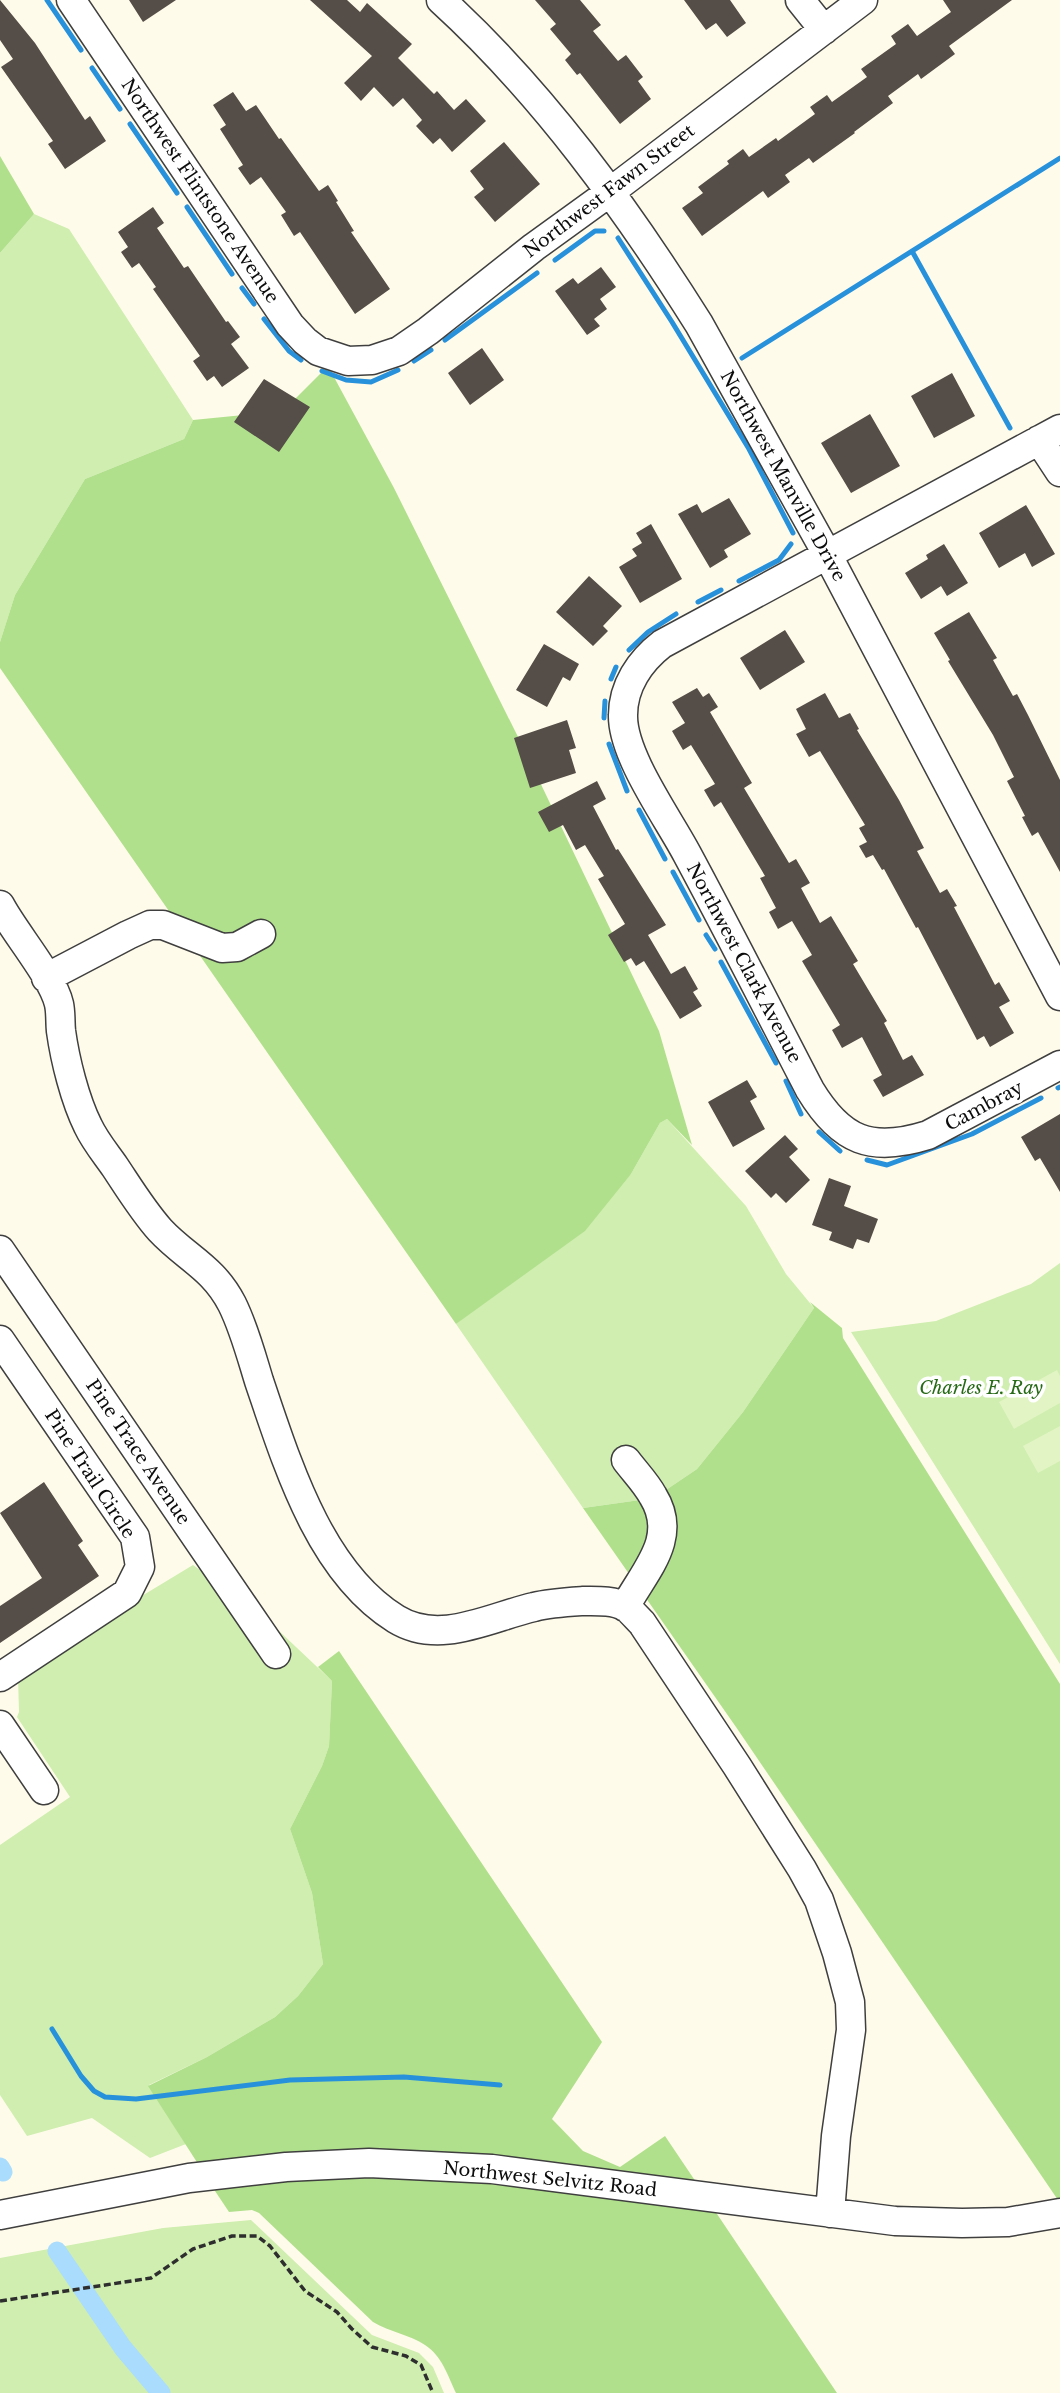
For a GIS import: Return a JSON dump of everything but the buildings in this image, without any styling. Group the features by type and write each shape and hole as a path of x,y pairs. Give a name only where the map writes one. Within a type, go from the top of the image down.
{"street":[{"name":"Northwest Flintstone Avenue","path":"71,0 290,324 318,351 348,361"},
{"name":"Northwest Manville Drive","path":"441,0 519,81 579,151 610,192 699,324 827,554 1060,996"},
{"path":"800,0 824,30"},
{"name":"Northwest Fawn Street","path":"348,361 372,360 399,351 428,331 534,247 863,0"},
{"path":"827,554 1050,435 1060,472"},
{"name":"Northwest Clark Avenue","path":"827,554 696,624 654,651 637,670 626,691 623,716 625,731 638,766 688,855 821,1109 839,1127 856,1137 888,1144 906,1142"},
{"path":"0,905 59,1002 61,1033 69,1069 88,1127 160,1230 184,1252 205,1266 220,1283 244,1335 282,1445 310,1514 331,1552 351,1579 406,1625 432,1630 451,1631 536,1606 604,1601 625,1607 642,1622 665,1656 802,1869 819,1900 850,2002 852,2030 836,2136 830,2213"},
{"path":"46,978 150,925 163,925 222,948 237,947 261,934"},
{"name":"Cambray","path":"906,1142 928,1135 1060,1065"},
{"name":"Pine Trace Avenue","path":"0,1250 276,1654"},
{"name":"Pine Trail Circle","path":"0,1339 135,1537 140,1567 127,1593 0,1677"},
{"path":"625,1607 656,1555 664,1530 662,1514 654,1496 626,1460"},
{"path":"0,1725 44,1790"},
{"name":"Northwest Selvitz Road","path":"0,2215 189,2178 286,2167 369,2163 492,2169 895,2221 1008,2222 1060,2213"}],"path":[{"path":"0,2301 157,2276 193,2249 232,2236 257,2236 270,2246 305,2291 337,2312 372,2347 405,2356 421,2365 433,2393"}],"green space":[{"path":"0,156 34,214 0,253"},
{"path":"34,214 69,229 193,420 184,439 85,479 15,595 0,642 0,253"},
{"path":"328,366 394,488 526,753 659,1031 692,1145 667,1119 660,1123 631,1174 585,1231 456,1324 0,668 0,642 15,595 85,479 184,439 193,420 283,411"},
{"path":"667,1119 746,1206 786,1274 814,1308 743,1412 697,1469 654,1498 583,1508 456,1324 631,1174 660,1123"},
{"name":"Charles E. Ray","path":"1060,1263 1060,1664 851,1332 936,1321 1031,1284"},
{"path":"810,1302 842,1328 843,1338 1060,1684 1060,2203 736,1727 583,1508 654,1498 697,1469 743,1412 814,1308"},
{"path":"1057,1370 1060,1376 1060,1403 1014,1429 999,1402"},
{"path":"1060,1426 1060,1461 1038,1473 1023,1446"},
{"path":"193,1565 210,1577 272,1668 290,1656 260,1613 332,1681 329,1746 322,1766 290,1829 312,1893 323,1964 298,1996 275,2017 207,2057 149,2085 186,2144 150,2158 92,2118 27,2136 0,2095 0,1845 70,1797 17,1717 18,1676"},
{"path":"339,1651 602,2042 552,2119 583,2151 620,2167 665,2136 698,2185 200,2167 148,2086 207,2057 275,2017 298,1996 323,1964 312,1893 290,1829 322,1766 329,1746 332,1681 318,1667"},
{"path":"368,2173 490,2179 713,2208 837,2393 456,2393 444,2367 431,2350 373,2322 259,2213 252,2210 229,2212 211,2185"},
{"path":"251,2220 372,2335 419,2353 433,2367 444,2393 0,2393 0,2258 163,2228"}],"waterway":[{"path":"47,0 81,50"},
{"path":"92,68 120,109"},
{"path":"130,124 177,193"},
{"path":"742,358 1060,158"},
{"path":"187,207 232,274"},
{"path":"555,260 595,231 604,231"},
{"path":"618,238 749,449 793,533"},
{"path":"912,251 1010,428"},
{"path":"445,340 537,273"},
{"path":"242,288 254,304"},
{"path":"264,319 289,351 301,360"},
{"path":"414,361 431,350"},
{"path":"322,371 346,380 371,382 398,370"},
{"path":"739,581 779,560 791,544"},
{"path":"698,602 721,590"},
{"path":"629,650 648,632 676,614"},
{"path":"611,679 616,667"},
{"path":"604,718 605,701"},
{"path":"609,744 627,791"},
{"path":"639,810 665,859"},
{"path":"673,872 699,920"},
{"path":"706,935 715,949"},
{"path":"721,962 776,1063"},
{"path":"786,1081 801,1114"},
{"path":"867,1160 887,1165 972,1134 1041,1098"},
{"path":"819,1132 840,1151"},
{"path":"52,2029 81,2076 94,2091 105,2097 136,2099 290,2080 404,2077 500,2085"},
{"path":"0,2167 3,2172"},
{"path":"57,2251 123,2348 161,2393"}]}
